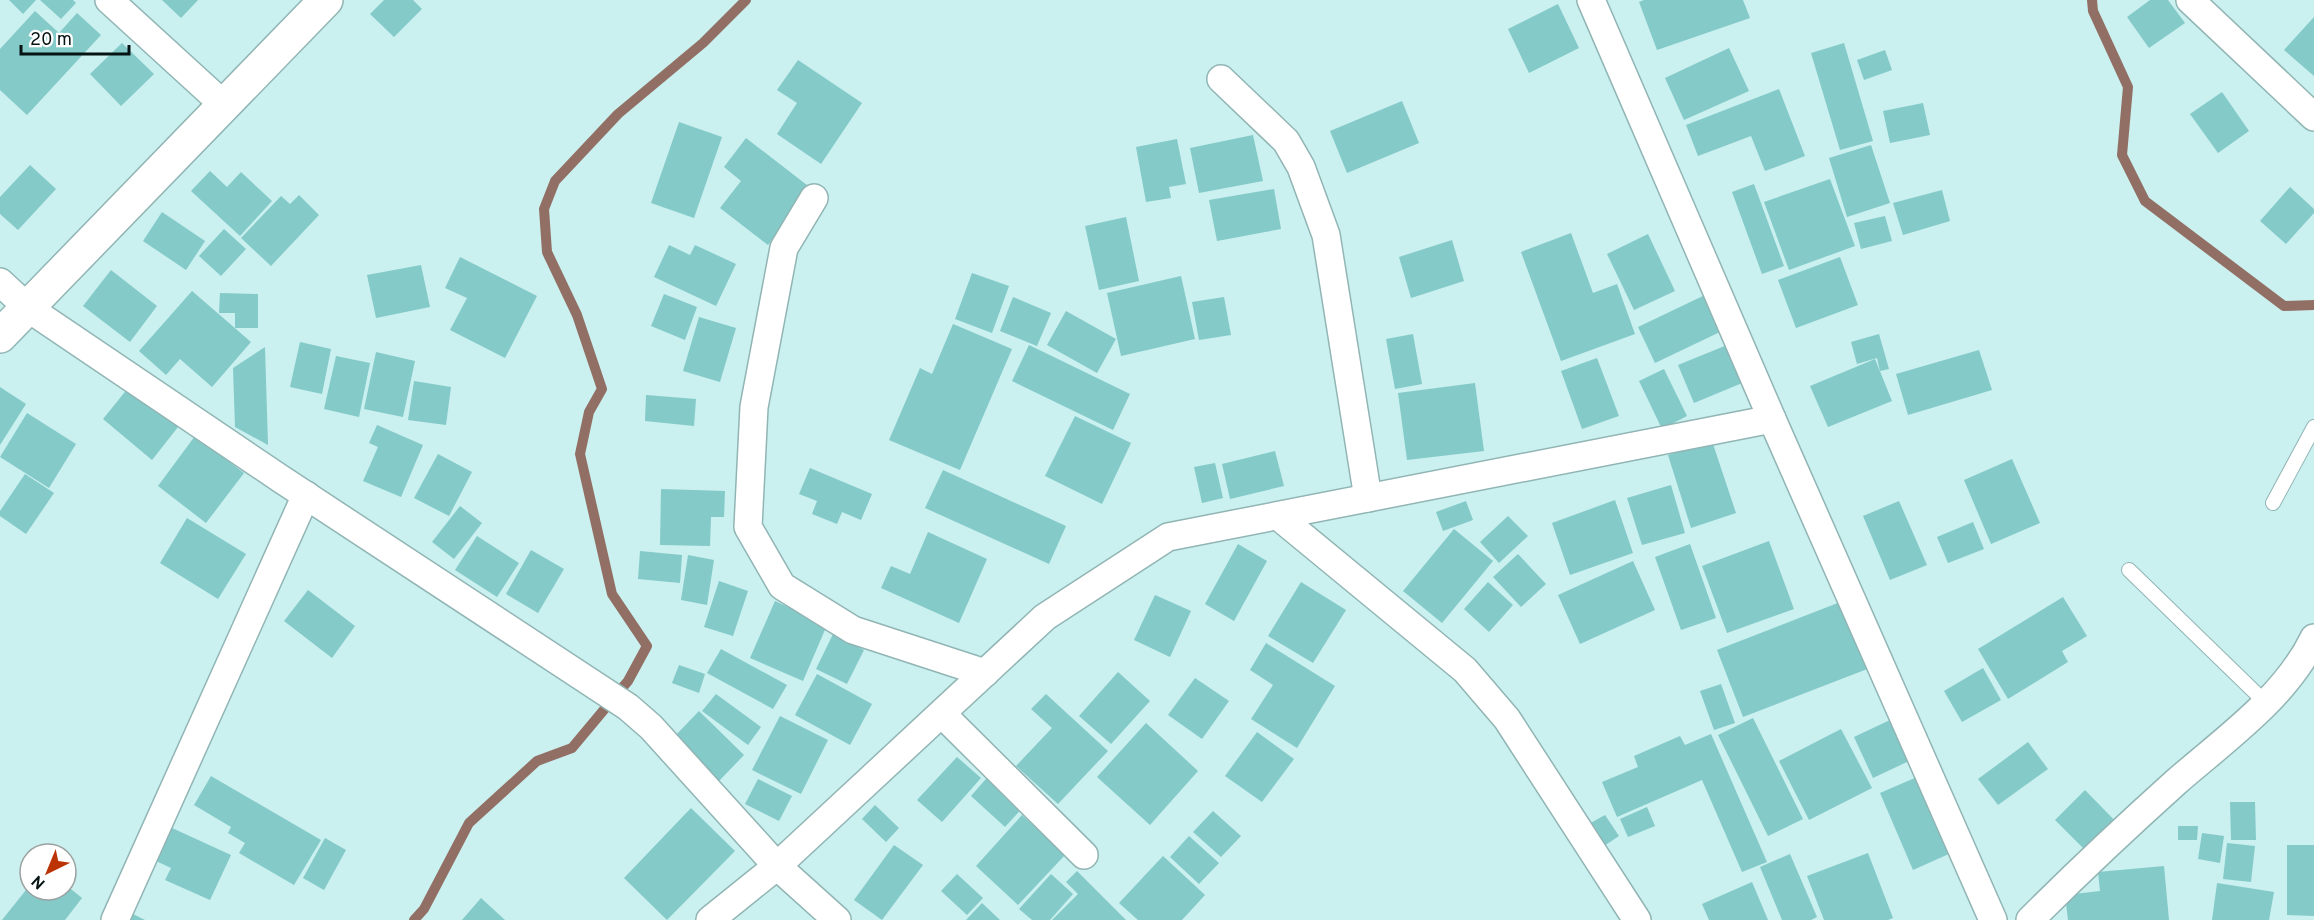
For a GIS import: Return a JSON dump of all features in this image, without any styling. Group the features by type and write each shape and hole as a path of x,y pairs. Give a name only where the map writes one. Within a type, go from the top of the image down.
{"street":[{"path":"109,0 224,105"},
{"path":"0,336 326,0"},
{"path":"1591,0 1772,419 1993,920"},
{"path":"2190,0 2314,117"},
{"path":"1221,79 1286,141 1301,167 1326,235 1368,498"},
{"path":"814,198 784,248 754,407 748,527 782,586 853,630 985,674"},
{"path":"0,282 28,308 628,707 651,728 777,866 837,920"},
{"path":"710,920 777,866 1045,617 1168,537 1772,419"},
{"path":"115,920 306,495"},
{"path":"1278,516 1465,670 1507,719 1637,920"},
{"path":"2030,920 2176,782 2266,703 2306,654 2314,639"},
{"path":"942,714 1084,855"}],"lane":[{"path":"2273,503 2314,427"},
{"path":"2129,570 2266,703"}],"building":[{"path":"9,0 36,0 23,14"},
{"path":"40,0 73,0 76,3 61,19"},
{"path":"162,0 198,0 181,18"},
{"path":"384,0 413,0 422,9 394,37 370,14"},
{"path":"1644,0 1743,0 1750,18 1657,50 1639,2"},
{"path":"2150,0 2168,0 2185,23 2149,48 2127,17"},
{"path":"1558,4 1579,48 1529,73 1508,29"},
{"path":"35,11 59,33 77,13 101,35 27,115 0,90 0,49"},
{"path":"2314,17 2314,76 2284,50"},
{"path":"122,43 154,74 121,106 90,74"},
{"path":"1844,43 1873,141 1840,150 1811,53"},
{"path":"1729,48 1749,91 1684,120 1665,78"},
{"path":"1885,50 1892,70 1864,80 1857,60"},
{"path":"798,60 862,103 821,164 777,134 797,103 777,90"},
{"path":"1779,89 1805,156 1765,171 1751,136 1698,156 1686,125"},
{"path":"2222,92 2249,131 2218,153 2190,114"},
{"path":"1402,101 1419,143 1347,173 1330,131"},
{"path":"1923,103 1930,135 1890,143 1883,111"},
{"path":"679,122 722,137 694,218 651,203"},
{"path":"1253,135 1263,181 1199,193 1190,148"},
{"path":"746,138 812,189 768,245 720,208 741,181 724,167"},
{"path":"1177,139 1186,184 1169,187 1171,198 1146,202 1136,147"},
{"path":"1871,145 1890,203 1847,217 1829,158"},
{"path":"30,165 56,189 18,230 0,214 0,197"},
{"path":"210,171 227,187 241,172 272,201 240,236 191,191"},
{"path":"1830,179 1855,246 1789,270 1764,202"},
{"path":"1754,184 1784,266 1762,274 1732,192"},
{"path":"2290,187 2314,209 2314,213 2286,244 2260,221"},
{"path":"1274,189 1281,229 1217,241 1209,200"},
{"path":"1942,190 1950,221 1903,235 1893,203"},
{"path":"299,195 319,215 271,266 241,238 281,196 290,204"},
{"path":"162,212 205,241 186,270 143,241"},
{"path":"1885,216 1892,241 1861,249 1854,223"},
{"path":"1126,217 1139,281 1099,290 1085,226"},
{"path":"224,229 246,249 221,276 199,256"},
{"path":"1571,233 1593,293 1617,284 1635,334 1561,361 1521,252"},
{"path":"1648,234 1675,291 1634,310 1607,254"},
{"path":"1452,240 1464,281 1411,298 1399,257"},
{"path":"669,245 690,255 695,245 736,264 716,306 654,277"},
{"path":"460,257 537,296 505,358 450,330 467,298 445,288"},
{"path":"1840,257 1858,305 1796,328 1778,280"},
{"path":"421,265 430,307 376,318 367,275"},
{"path":"111,270 157,306 130,342 83,306"},
{"path":"972,273 1009,286 992,333 955,319"},
{"path":"1181,276 1195,339 1121,356 1107,293"},
{"path":"192,291 251,342 212,387 180,359 166,375 139,351"},
{"path":"220,293 258,294 258,328 235,328 235,313 219,313"},
{"path":"664,294 697,307 685,340 651,326"},
{"path":"1705,295 1722,331 1655,363 1638,327"},
{"path":"1013,297 1051,313 1037,346 1000,331"},
{"path":"1224,297 1231,335 1199,340 1192,302"},
{"path":"1066,311 1116,339 1097,373 1047,345"},
{"path":"699,317 736,328 720,382 683,371"},
{"path":"953,324 1012,349 960,470 889,440 920,368 932,374"},
{"path":"1413,334 1422,384 1395,389 1386,339"},
{"path":"1879,334 1889,369 1880,371 1877,358 1857,364 1851,342"},
{"path":"300,342 331,349 322,394 290,387"},
{"path":"1732,343 1747,381 1694,403 1678,365"},
{"path":"1029,345 1130,394 1113,430 1012,381"},
{"path":"265,347 268,445 235,427 233,368"},
{"path":"1979,350 1992,390 1908,415 1896,374"},
{"path":"376,352 415,361 403,417 364,409"},
{"path":"336,356 370,363 359,417 324,409"},
{"path":"1597,358 1619,416 1582,429 1561,371"},
{"path":"1875,359 1892,401 1828,427 1810,386"},
{"path":"1664,369 1687,416 1662,429 1639,381"},
{"path":"414,381 451,387 446,425 408,420"},
{"path":"133,382 182,422 152,460 103,419"},
{"path":"1475,383 1484,451 1407,460 1398,393"},
{"path":"0,387 26,404 0,445"},
{"path":"646,395 696,399 694,426 645,421"},
{"path":"27,413 76,444 49,488 0,457"},
{"path":"1075,416 1131,443 1102,504 1045,476"},
{"path":"377,425 423,445 401,497 363,481 378,447 369,443"},
{"path":"195,436 244,473 206,523 158,486"},
{"path":"1712,441 1736,513 1691,528 1668,455"},
{"path":"1275,451 1284,486 1230,499 1222,464"},
{"path":"438,454 472,472 449,516 414,498"},
{"path":"2012,459 2040,523 1991,544 1964,480"},
{"path":"1215,463 1223,498 1202,503 1194,467"},
{"path":"810,468 872,494 861,520 842,512 837,524 812,514 817,501 799,494"},
{"path":"943,470 1066,526 1049,564 925,508"},
{"path":"25,474 54,493 26,534 0,516 0,511"},
{"path":"1671,485 1685,533 1642,545 1627,498"},
{"path":"661,489 725,491 724,517 711,517 710,546 660,545"},
{"path":"1615,500 1633,553 1570,575 1552,523"},
{"path":"1466,501 1473,520 1443,531 1436,512"},
{"path":"1899,501 1927,565 1890,580 1863,516"},
{"path":"460,506 482,523 454,559 432,542"},
{"path":"1508,516 1528,536 1499,563 1480,542"},
{"path":"187,518 246,554 218,599 160,563"},
{"path":"1973,522 1984,549 1948,563 1937,537"},
{"path":"1454,529 1493,561 1442,623 1403,591"},
{"path":"928,532 987,559 959,623 881,588 891,566 910,574"},
{"path":"477,536 519,563 497,597 455,570"},
{"path":"1769,541 1794,609 1727,633 1702,566"},
{"path":"1238,544 1267,561 1234,621 1205,604"},
{"path":"1690,544 1716,618 1681,630 1655,557"},
{"path":"531,550 564,569 538,613 506,594"},
{"path":"640,551 682,555 680,583 638,579"},
{"path":"1518,554 1546,584 1521,607 1493,577"},
{"path":"688,555 714,560 707,605 681,600"},
{"path":"1633,561 1655,610 1580,644 1558,595"},
{"path":"719,581 748,591 733,636 704,627"},
{"path":"1301,582 1346,610 1313,663 1268,636"},
{"path":"1488,582 1513,605 1489,632 1464,609"},
{"path":"308,590 355,626 332,658 284,621"},
{"path":"1155,595 1191,611 1170,657 1134,640"},
{"path":"2063,597 2087,636 2062,651 2068,662 2008,699 1978,649"},
{"path":"1848,599 1875,666 1743,717 1717,650"},
{"path":"775,601 827,625 803,681 750,658"},
{"path":"833,634 864,650 847,684 816,669"},
{"path":"1266,643 1335,686 1297,748 1251,719 1273,685 1250,670"},
{"path":"721,649 787,685 773,709 707,673"},
{"path":"679,665 705,674 699,693 672,683"},
{"path":"1983,668 2001,700 1962,722 1944,691"},
{"path":"1118,672 1150,701 1111,744 1079,716"},
{"path":"817,674 872,704 850,745 795,715"},
{"path":"1195,678 1229,701 1202,739 1168,715"},
{"path":"1721,684 1735,723 1714,730 1700,691"},
{"path":"716,694 761,727 748,745 702,711"},
{"path":"1046,694 1108,751 1058,804 1016,766 1052,728 1031,709"},
{"path":"699,711 744,755 719,781 675,736"},
{"path":"780,716 828,740 801,794 752,770"},
{"path":"1753,718 1803,819 1768,836 1718,735"},
{"path":"1890,720 1909,761 1873,778 1854,737"},
{"path":"1146,723 1198,771 1150,825 1097,777"},
{"path":"1841,729 1872,788 1809,820 1779,761"},
{"path":"1257,732 1294,759 1262,802 1225,776"},
{"path":"1711,734 1767,862 1742,872 1702,780 1617,817 1602,782 1638,767 1634,756 1680,736 1685,745"},
{"path":"2028,742 2048,769 1998,805 1978,779"},
{"path":"957,757 981,778 942,822 917,800"},
{"path":"992,772 1026,804 1005,827 971,796"},
{"path":"211,776 321,840 294,885 239,853 245,843 228,833 231,827 194,805"},
{"path":"1917,777 1951,853 1913,870 1880,793"},
{"path":"758,779 792,796 779,821 745,804"},
{"path":"2085,790 2119,825 2089,854 2055,820"},
{"path":"2230,802 2255,802 2256,840 2231,840"},
{"path":"875,805 899,828 886,842 862,819"},
{"path":"1647,807 1655,826 1628,837 1620,819"},
{"path":"691,808 735,851 667,920 624,878"},
{"path":"1213,811 1241,836 1221,857 1193,832"},
{"path":"1022,815 1065,855 1018,905 976,866"},
{"path":"1605,815 1619,836 1601,848 1587,825"},
{"path":"2178,826 2198,826 2197,840 2178,840"},
{"path":"172,828 231,855 210,900 165,880 171,868 156,861"},
{"path":"2202,833 2224,836 2220,863 2198,859"},
{"path":"1189,836 1219,863 1199,884 1170,857"},
{"path":"325,838 346,850 324,890 303,878"},
{"path":"2227,843 2255,846 2251,882 2223,879"},
{"path":"894,845 923,865 882,920 854,900"},
{"path":"2287,845 2314,845 2314,916 2287,915"},
{"path":"1868,853 1893,918 1888,920 1824,920 1807,876"},
{"path":"1790,854 1817,917 1811,920 1782,920 1760,867"},
{"path":"1163,856 1205,895 1182,920 1138,920 1119,903"},
{"path":"2164,866 2169,920 2068,920 2065,895 2100,891 2098,872"},
{"path":"1077,871 1126,920 1052,920 1078,894 1066,882"},
{"path":"957,874 983,898 967,915 941,891"},
{"path":"1051,874 1073,894 1050,920 1032,920 1019,909"},
{"path":"1752,882 1768,920 1709,920 1702,904"},
{"path":"2217,883 2274,892 2269,920 2212,920"},
{"path":"78,895 82,898 65,920 2,920 18,900 18,902 78,902"},
{"path":"481,898 505,920 462,920"},
{"path":"982,903 1000,920 966,920"},
{"path":"129,912 145,920 125,920"}],"waterway":[{"path":"414,920 424,909 469,823 537,761 572,748 628,681 647,646 612,594 580,454 589,412 602,389 577,315 547,252 544,209 555,181 618,114 703,43 746,0"},
{"path":"2092,0 2093,11 2128,87 2122,155 2145,201 2284,306 2314,305"}]}
